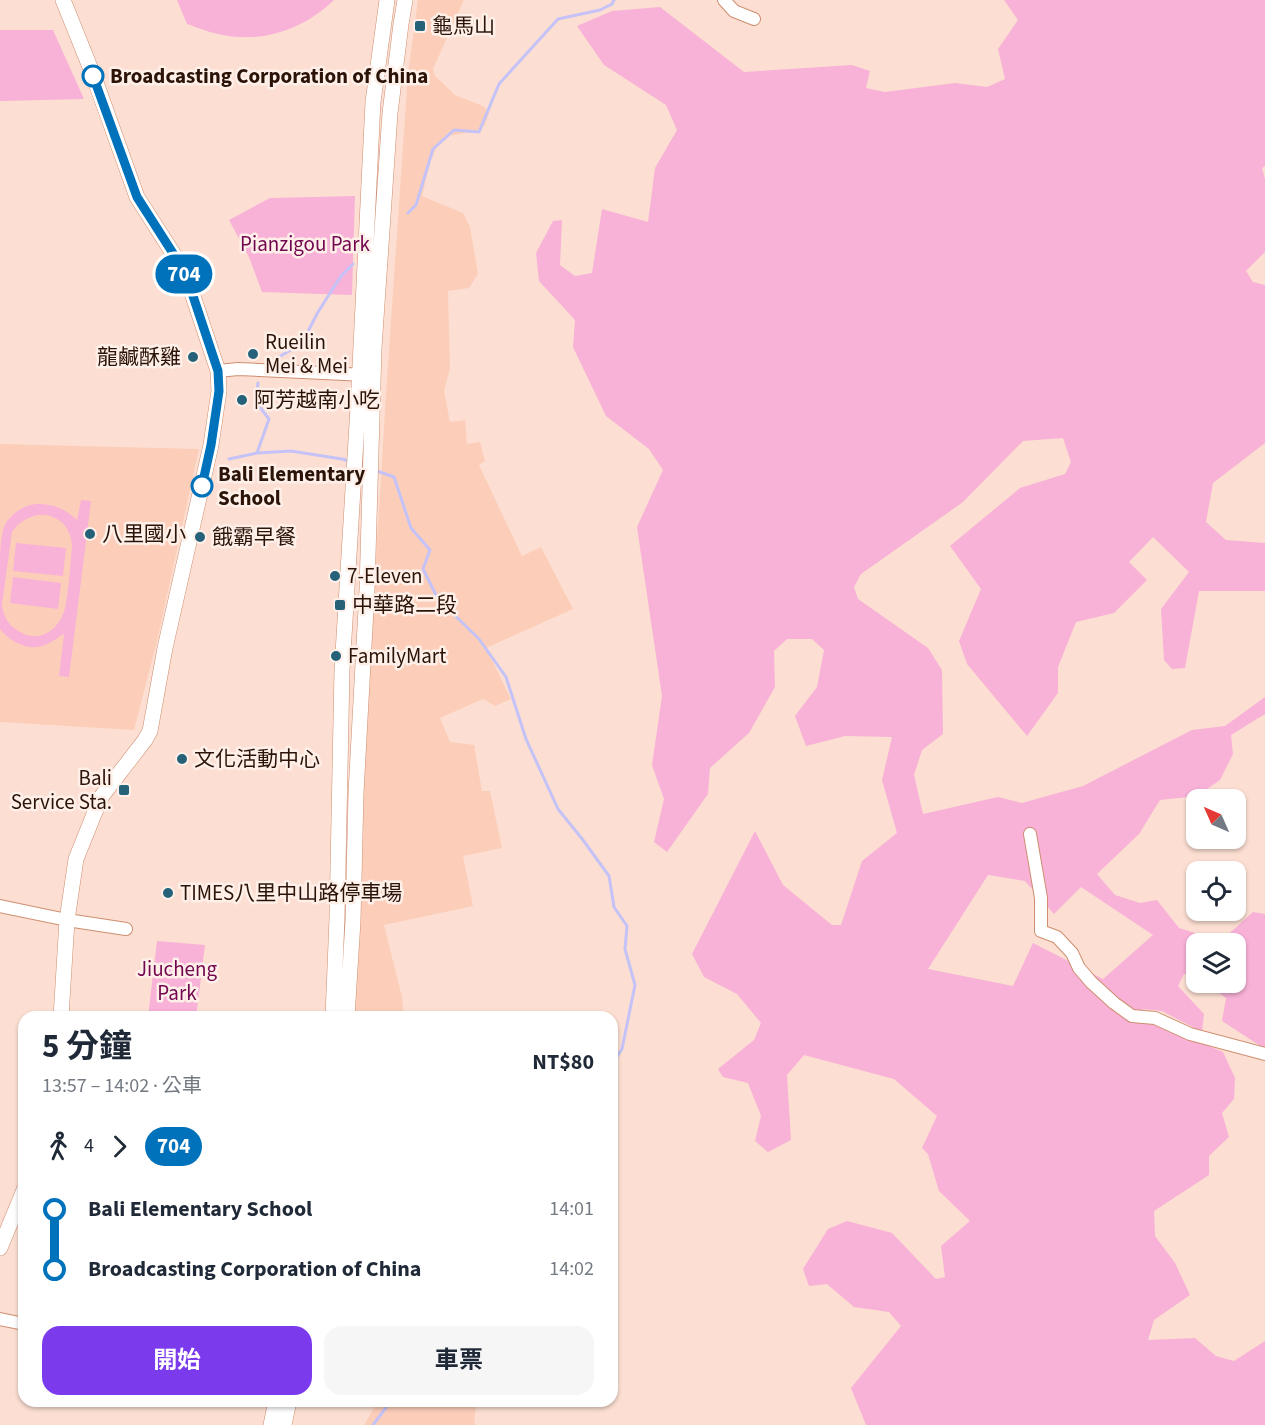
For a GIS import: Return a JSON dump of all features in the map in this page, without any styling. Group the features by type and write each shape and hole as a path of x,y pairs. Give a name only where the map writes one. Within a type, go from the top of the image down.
{"main road":[{"path":"61,1011 67,920 76,859 101,797 150,731 165,648 211,445 219,391 218,371 188,281 137,197 94,77 63,0"},
{"path":"333,1011 342,670 367,375 374,244 373,102 387,0"},
{"path":"374,244 405,0"},
{"path":"347,1011 367,590 367,375"},
{"path":"0,1248 18,1204"},
{"path":"271,1425 275,1407"},
{"path":"284,1425 288,1407"}],"street":[{"path":"724,0 734,11 754,19"},
{"path":"218,371 238,369 367,375"},
{"path":"1030,834 1041,898 1041,931 1057,938 1072,953 1079,968 1091,982 1132,1016 1155,1018 1190,1034 1265,1054"},
{"path":"0,906 126,929"},
{"path":"0,1319 18,1323"}],"shaded area":[{"path":"418,0 464,0 433,69 435,76 455,95 483,106 489,113 485,125 476,131 448,136 438,143 430,163 422,196 463,213 470,227 478,274 469,288 448,291 450,368 444,391 450,422 465,420 467,444 480,442 485,461 479,465 522,556 541,547 573,609 486,648 511,699 495,706 483,699 440,718 450,742 474,745 482,791 490,791 502,848 463,856 473,906 384,925 403,1011 353,1011 367,707 408,73"},
{"name":"八里國小","path":"0,444 199,449 157,641 134,730 0,722"},
{"path":"374,1407 475,1407 476,1409 474,1422 476,1425 364,1425"}],"green space":[{"path":"177,0 334,0 297,26 268,35 238,37 209,32 187,24"},
{"path":"1004,0 1265,0 1265,166 1262,168 1265,179 1265,252 1246,271 1253,282 1265,285 1265,443 1213,483 1206,522 1226,540 1265,543 1265,591 1199,591 1185,668 1172,669 1164,660 1161,609 1189,572 1153,537 1129,562 1147,580 1114,613 1076,622 1058,667 1058,693 1027,736 967,664 959,641 981,589 950,546 1020,488 1065,474 1071,462 1063,438 1023,441 963,502 861,574 854,587 858,599 928,648 942,670 943,734 922,750 914,775 923,814 998,797 1022,803 1083,786 1192,730 1225,726 1265,697 1265,714 1231,735 1233,754 1220,780 1207,789 1186,789 1186,797 1160,800 1139,834 1097,874 1115,895 1140,903 1157,900 1179,928 1195,933 1186,933 1186,974 1184,974 1178,986 1204,1014 1202,1032 1162,1011 1143,1009 1140,1017 1223,1052 1235,1078 1234,1099 1222,1113 1229,1137 1209,1156 1209,1175 1154,1211 1155,1236 1175,1263 1190,1295 1154,1320 1148,1340 1195,1338 1216,1356 1234,1361 1265,1341 1265,1425 866,1425 851,1388 901,1326 889,1312 854,1307 827,1284 809,1286 803,1269 828,1229 847,1221 892,1233 936,1279 945,1277 941,1246 970,1221 939,1191 928,1154 922,1148 937,1116 894,1079 804,1055 787,1075 791,1140 768,1152 755,1141 761,1116 748,1083 723,1077 718,1069 754,1040 761,1023 737,994 704,977 692,954 755,831 783,885 832,925 841,925 862,861 897,833 882,780 892,737 845,736 806,746 795,716 817,687 824,650 812,639 787,639 774,651 775,687 749,733 710,768 708,794 667,852 654,842 664,799 652,765 662,696 637,527 663,470 649,449 606,416 573,347 575,320 539,281 536,253 553,221 562,220 560,265 575,276 592,273 602,209 648,222 655,168 677,130 666,105 604,65 577,26 612,11 660,7 744,72 852,65 870,71 866,88 885,92 955,83 987,87 1005,79 998,49 1018,20","holes":["988,875 1025,881 1054,914 1081,887 1153,935 1103,979 1033,943 1013,986 928,969"]},
{"path":"0,30 53,30 84,99 0,101"},
{"name":"Pianzigou Park","path":"355,196 352,295 262,292 249,257 229,220 270,198"},
{"path":"81,500 91,501 69,677 59,676 64,634 45,645 30,647 13,641 0,629 0,553 6,523 26,506 42,504 53,506 77,520","holes":["44,515 57,519 69,533 72,547 68,586 65,608 59,622 43,635 29,636 11,625 4,614 2,604 12,532 26,519"]},
{"path":"16,543 66,548 63,576 13,571"},
{"path":"13,577 61,583 58,609 10,603"},
{"path":"1253,912 1265,914 1265,1049 1222,1021 1226,998 1219,993 1246,993 1246,933 1230,933 1246,921"},
{"name":"Jiucheng Park","path":"157,941 205,945 197,1011 149,1011"}],"waterway":[{"path":"408,213 416,205 433,149 454,130 479,132 499,84 558,19 600,10 612,4 614,0"},
{"path":"279,357 302,343 341,276 353,264"},
{"path":"229,459 257,453 269,419 256,402 258,383"},
{"path":"257,453 291,451 349,461"},
{"path":"377,471 394,477 411,528 430,550 423,569 438,599 479,639 506,677 526,739 558,809 609,876 614,907 627,926 625,949 635,985 622,1049 618,1055"},
{"path":"373,1425 386,1407"}],"bus line":[{"name":"704","path":"93,76 137,197 188,281 218,371 219,391 202,486"}],"place":[{"name":"龜馬山","path":"420,26"},
{"name":"Broadcasting Corporation of China","path":"93,76"},
{"name":"Rueilin Mei & Mei","path":"253,354"},
{"name":"龍鹹酥雞","path":"193,357"},
{"name":"阿芳越南小吃","path":"242,400"},
{"name":"Bali Elementary School","path":"202,486"},
{"name":"八里國小","path":"90,534"},
{"name":"餓霸早餐","path":"200,537"},
{"name":"7-Eleven","path":"335,576"},
{"name":"中華路二段","path":"340,605"},
{"name":"FamilyMart","path":"336,656"},
{"name":"文化活動中心","path":"182,759"},
{"name":"Bali Service Sta.","path":"124,790"},
{"name":"TIMES八里中山路停車場","path":"168,893"}]}
